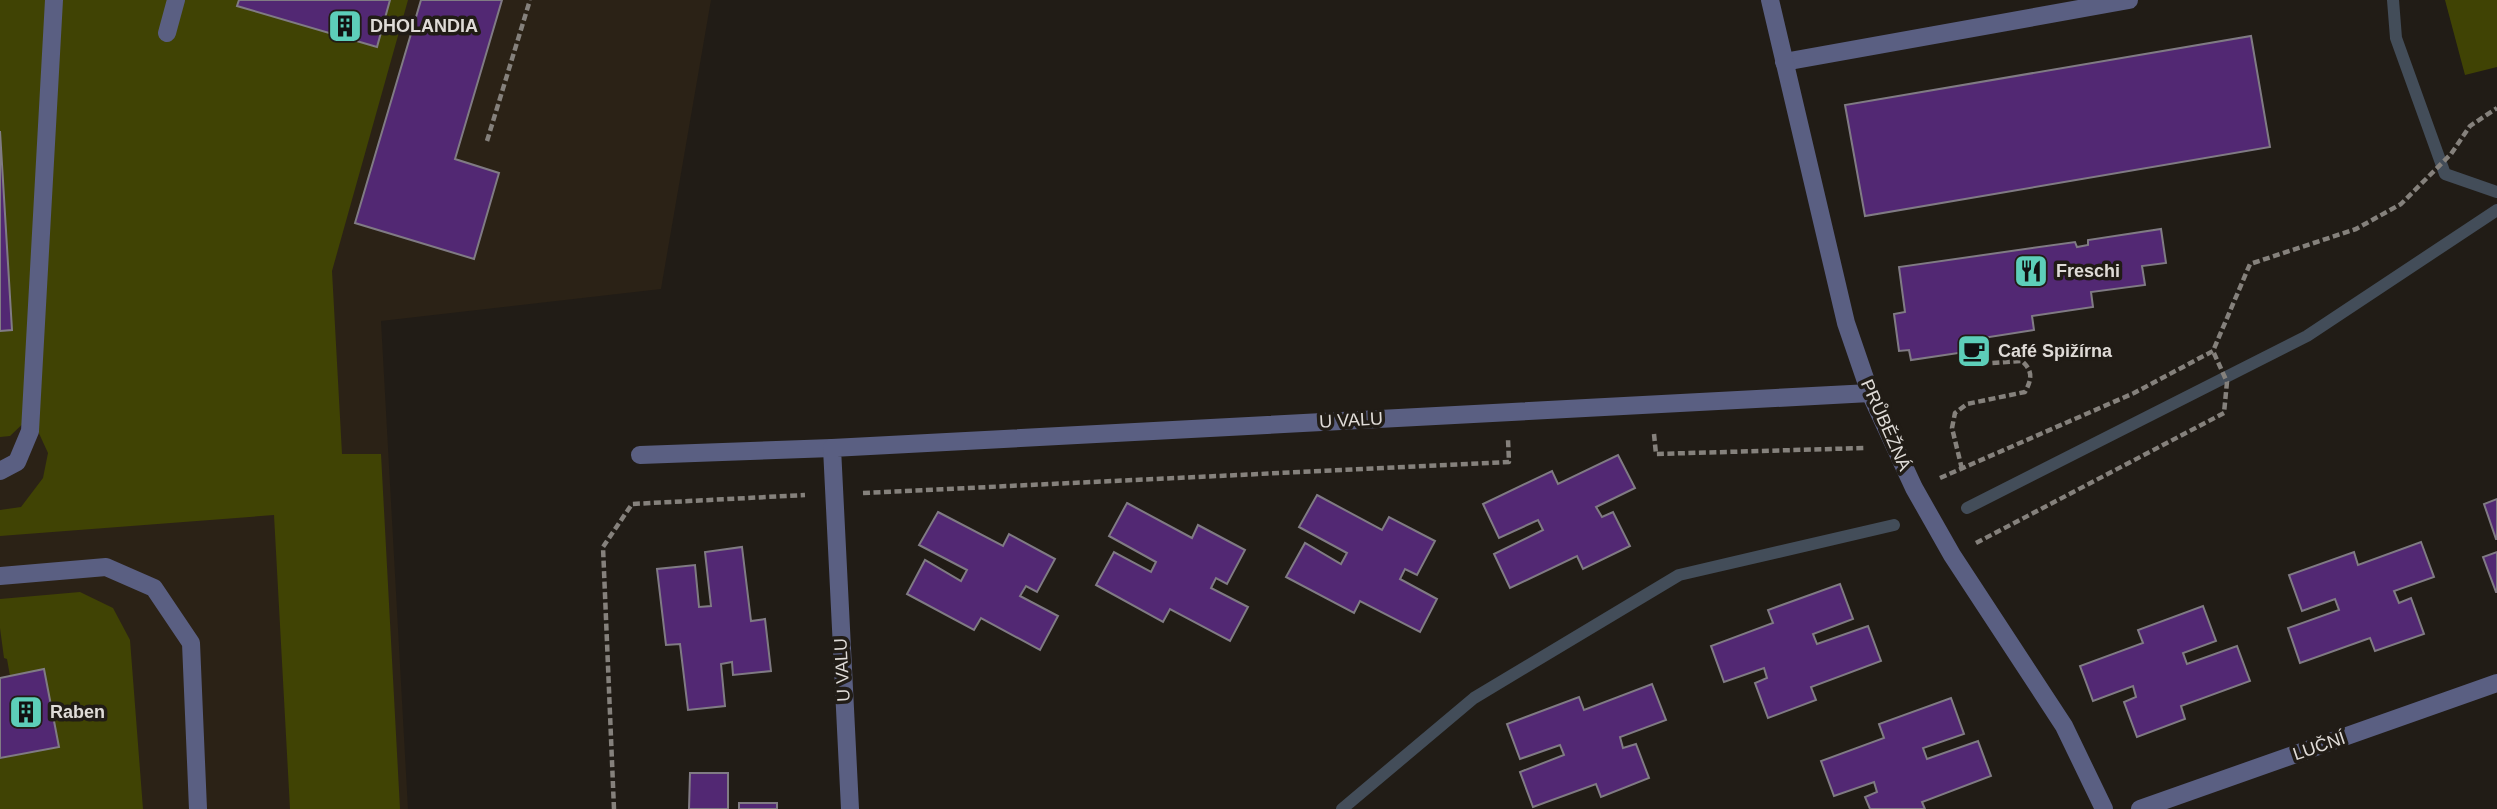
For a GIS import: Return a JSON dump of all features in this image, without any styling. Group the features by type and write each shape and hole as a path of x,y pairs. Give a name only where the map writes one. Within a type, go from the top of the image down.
{"street":[{"path":"0,471 18,462 30,432 54,0"},
{"path":"167,33 176,0"},
{"name":"PRŮBĚŽNÁ","path":"1770,0 1846,323 1870,393 1914,488 1952,555 2064,726 2104,809"},
{"path":"1784,62 2129,0"},
{"name":"U VALU","path":"640,456 1870,393"},
{"name":"U VALU","path":"832,448 849,809"},
{"path":"0,576 106,567 154,588 191,643 198,809"},
{"name":"LUČNÍ","path":"2140,809 2497,684"}],"path":[{"path":"487,141 530,0"},
{"path":"1914,488 1962,470 2134,393 2213,351 2250,264 2356,229 2400,204 2451,154 2470,126 2497,108"},
{"path":"1962,470 1952,428 1955,413 1967,404 2025,392 2031,382 2030,368 2022,361 1991,363 1984,360 1980,338"},
{"path":"1952,555 2173,442 2224,413 2227,383 2213,351"},
{"path":"1654,429 1656,454 1868,447"},
{"path":"614,809 603,547 632,504 1509,462 1507,435"}],"shaded area":[{"path":"0,0 711,0 661,289 381,321 408,809 0,809"},
{"path":"0,0 408,0 332,271 342,454 381,454 400,809 290,809 274,515 0,536 0,510 21,507 43,478 48,453 31,416 10,436 0,437 0,331 12,330 0,131"},
{"path":"2445,0 2497,0 2497,67 2465,75"},
{"path":"80,592 113,608 130,640 143,809 0,809 0,759 59,746 44,670 10,676 7,659 4,658 0,628 0,599"}],"building":[{"name":"DHOLANDIA","path":"239,0 390,0 377,47 237,6"},
{"path":"421,0 502,0 455,159 499,173 474,259 355,223"},
{"path":"2251,36 2270,147 1865,216 1845,105"},
{"path":"0,131 12,330 0,331"},
{"path":"2161,229 2166,263 2142,266 2145,285 2091,292 2093,307 2032,316 2034,330 1970,340 1972,351 1911,360 1909,350 1899,351 1894,314 1905,312 1899,267 2075,242 2077,247 2088,245 2088,240"},
{"path":"1618,455 1635,488 1596,507 1602,517 1613,512 1630,546 1583,569 1577,556 1510,588 1494,554 1543,530 1538,520 1499,538 1483,504 1552,471 1558,484"},
{"path":"1317,495 1382,530 1389,517 1435,541 1417,575 1405,569 1400,579 1437,599 1420,632 1360,601 1354,613 1286,577 1305,543 1341,564 1347,553 1299,527"},
{"path":"2497,499 2497,539 2496,539 2484,504"},
{"path":"1127,503 1192,538 1198,525 1245,550 1227,584 1216,578 1211,588 1248,607 1230,641 1170,609 1163,622 1096,585 1114,552 1151,572 1156,562 1109,536"},
{"path":"938,512 1003,546 1009,534 1055,559 1037,592 1026,586 1020,596 1058,616 1040,650 981,618 974,630 907,594 925,560 961,581 967,570 919,545"},
{"path":"2421,542 2434,577 2394,591 2399,603 2411,598 2424,634 2375,651 2370,638 2300,663 2288,628 2339,610 2335,599 2302,611 2289,575 2354,552 2358,565"},
{"path":"742,547 751,621 765,619 771,671 733,675 732,662 721,664 725,706 688,710 680,644 666,645 657,569 695,565 699,607 711,606 705,552"},
{"path":"2497,552 2497,592 2496,592 2483,557"},
{"path":"1840,584 1853,619 1813,634 1817,644 1868,626 1881,661 1811,687 1816,700 1768,718 1755,683 1767,678 1764,668 1724,682 1711,646 1773,623 1768,610"},
{"path":"2203,606 2216,641 2183,653 2187,664 2237,646 2250,681 2181,706 2185,719 2137,737 2124,702 2136,697 2133,686 2093,701 2080,666 2143,643 2138,630"},
{"name":"Raben","path":"44,669 59,747 0,758 0,678"},
{"path":"1652,684 1666,720 1620,737 1623,748 1636,744 1649,778 1601,797 1596,784 1533,807 1520,772 1564,755 1560,745 1520,759 1507,724 1579,697 1584,710"},
{"path":"1951,698 1964,734 1923,748 1927,759 1978,741 1991,776 1922,802 1925,809 1870,809 1865,797 1877,792 1874,782 1834,796 1821,761 1884,738 1879,724"},
{"path":"690,773 728,773 728,809 689,809"},
{"path":"739,803 777,803 777,809 739,809"}],"waterway":[{"path":"2393,0 2396,38 2445,174 2497,192"},
{"path":"1967,508 2307,336 2497,210"},
{"path":"1342,809 1474,698 1679,575 1894,525"}],"place":[{"name":"DHOLANDIA","path":"345,26"},
{"name":"Freschi","path":"2031,271"},
{"name":"Café Spižírna","path":"1974,351"},
{"name":"Raben","path":"26,712"}]}
